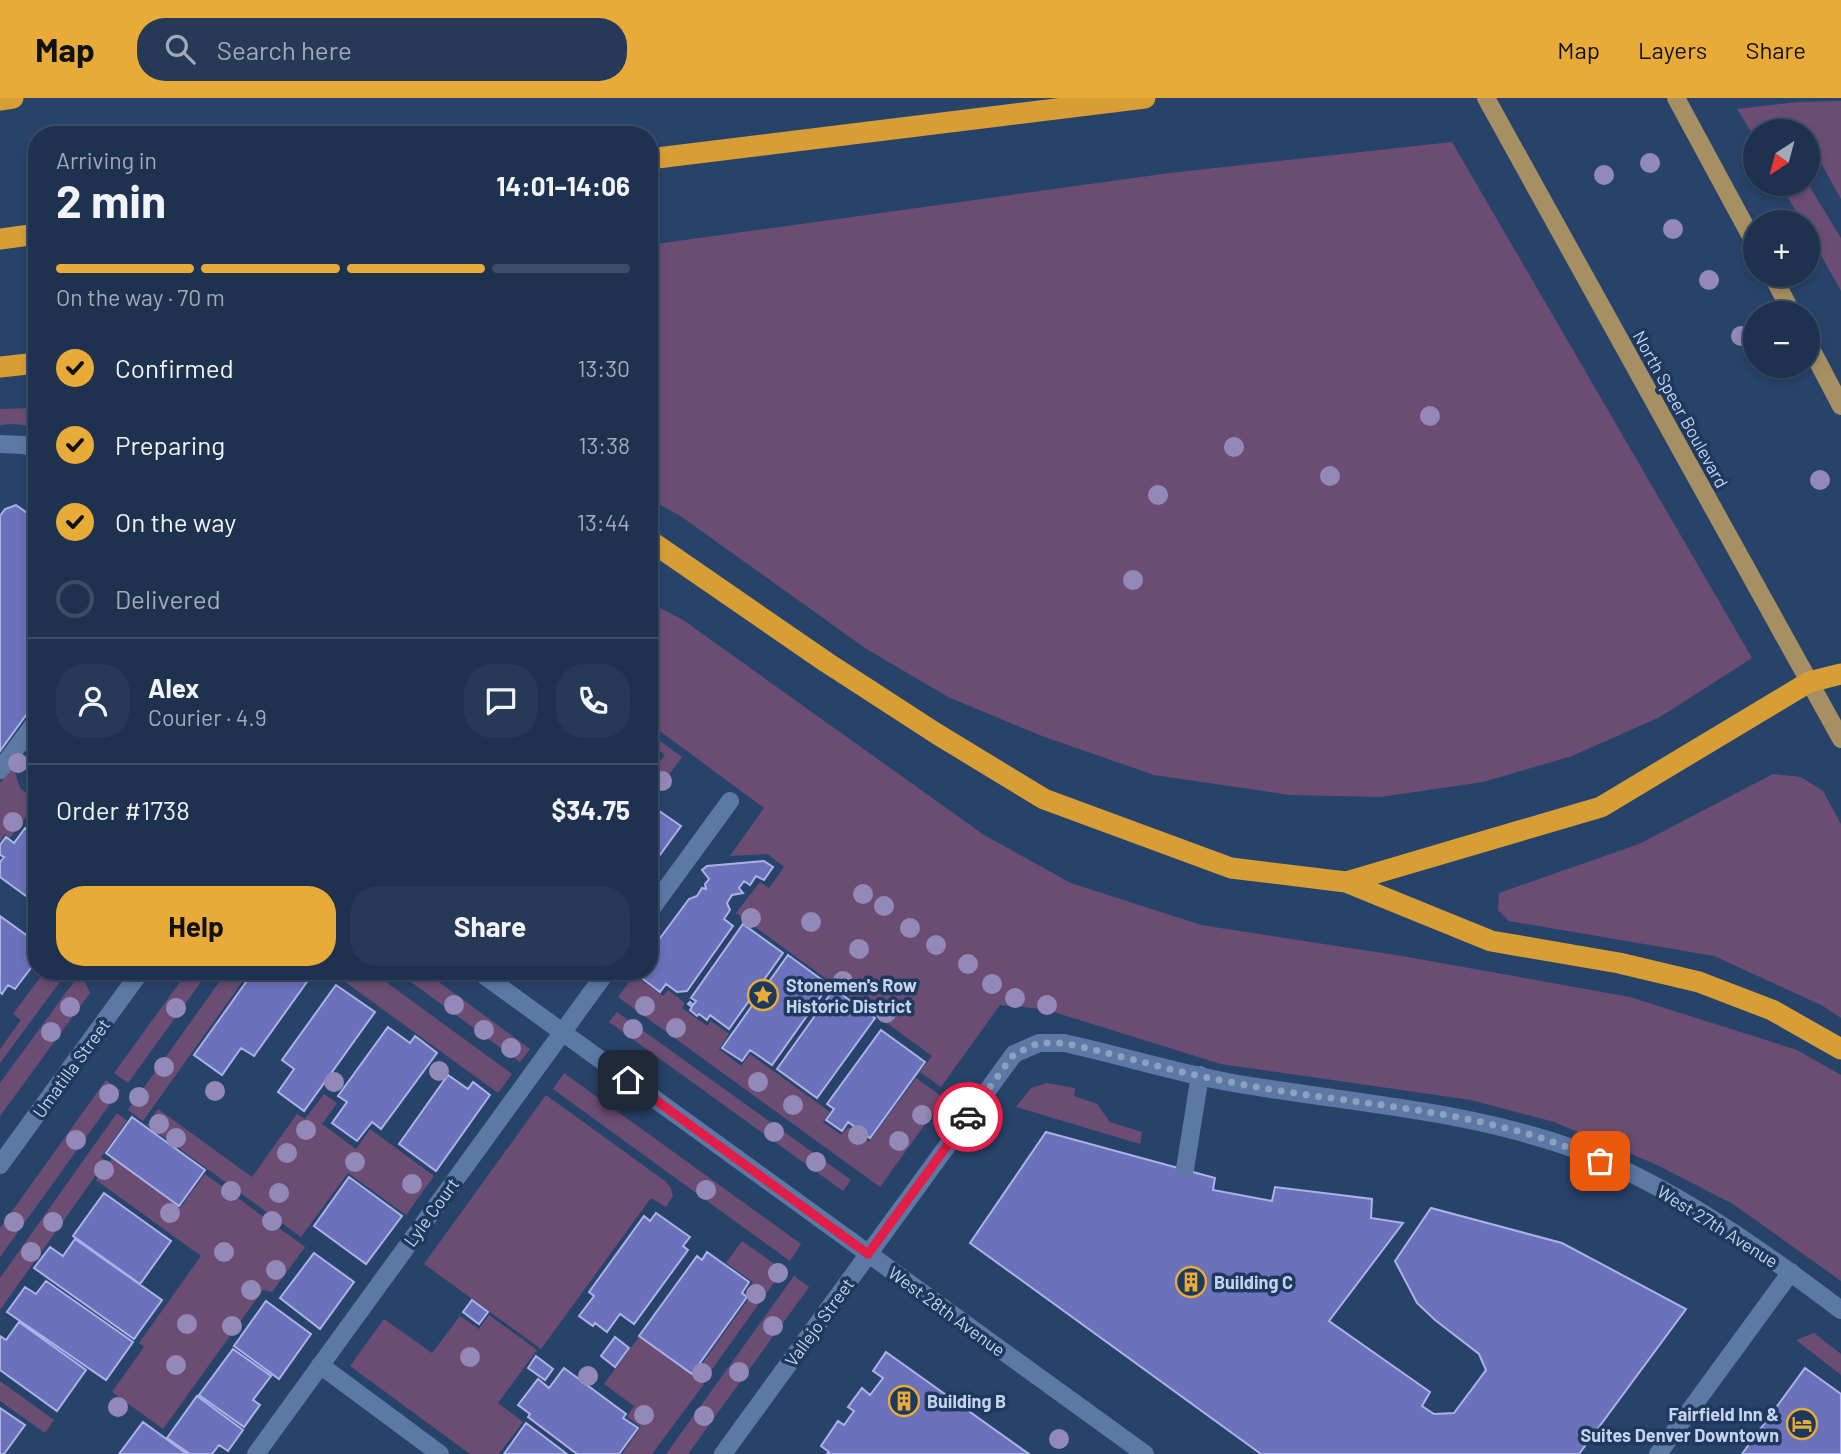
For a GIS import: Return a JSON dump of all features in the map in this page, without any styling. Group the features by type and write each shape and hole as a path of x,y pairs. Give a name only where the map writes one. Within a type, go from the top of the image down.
{"highway":[{"path":"0,100 13,98"},
{"path":"658,158 1145,98"},
{"path":"0,239 28,235"},
{"path":"0,367 28,364"},
{"path":"658,546 826,662 1044,799 1231,868 1346,882 1491,941 1619,963 1699,982 1772,1010 1841,1049"},
{"path":"1346,882 1601,807 1809,682 1841,674"}],"main road":[{"name":"North Speer Boulevard","path":"1486,98 1841,739"},
{"path":"1676,98 1743,220"},
{"path":"1820,366 1841,406"}],"street":[{"path":"0,444 28,446"},
{"path":"0,770 28,732"},
{"path":"658,900 730,801"},
{"name":"Umatilla Street","path":"0,1165 134,980"},
{"name":"West 28th Avenue","path":"490,980 1145,1454"},
{"name":"Lyle Court","path":"256,1454 600,980"},
{"name":"West 27th Avenue","path":"1014,1054 1039,1043 1064,1043 1200,1075 1285,1091 1413,1108 1506,1127 1542,1138 1577,1150 1647,1182 1718,1223 1791,1272 1841,1310"},
{"name":"Vallejo Street","path":"723,1454 1014,1054"},
{"path":"1185,1169 1200,1075"},
{"path":"1658,1454 1791,1272"},
{"path":"320,1365 440,1454"}],"shaded area":[{"path":"1841,101 1841,199 1820,161 1820,119 1743,119 1737,109 1798,102"},
{"path":"1452,142 1752,658 1660,717 1572,756 1483,782 1380,797 1290,795 1154,775 1042,736 948,697 865,648 679,515 658,504 658,244 1170,173"},
{"path":"1787,196 1815,196 1841,238 1841,291 1820,253 1820,210 1795,210"},
{"path":"28,408 28,426 0,425 0,409"},
{"path":"658,607 683,620 984,835 1071,883 1201,925 1402,956 1630,997 1797,1050 1841,1075 1841,1281 1733,1204 1655,1164 1554,1122 1471,1100 1221,1064 1044,1009 1000,1005 941,1087 920,1072 932,1056 736,913 760,882 769,888 784,867 768,854 730,856 764,808 658,730"},
{"path":"658,740 682,757 660,787 658,764 665,755 658,750"},
{"path":"13,765 20,788 28,795 28,814 10,838 5,834 0,841 0,783"},
{"path":"1773,774 1801,777 1823,791 1841,824 1841,1018 1823,1006 1714,956 1509,921 1498,910 1499,893 1639,844"},
{"path":"38,980 61,980 0,1063 0,1049 21,1020 13,1014"},
{"path":"75,980 84,980 90,993 0,1116 0,1083"},
{"path":"181,980 202,980 128,1083 114,1073"},
{"path":"221,980 244,980 143,1121 128,1110"},
{"path":"342,980 383,980 512,1074 498,1093"},
{"path":"408,980 436,980 530,1049 520,1062"},
{"path":"630,980 641,980 663,996 668,990 685,1003 682,1008 707,1026 711,1021 729,1034 719,1049 741,1066 750,1054 830,1112 823,1122 841,1135 848,1127 869,1142 916,1078 944,1098 880,1187 618,997"},
{"path":"617,1012 851,1180 843,1191 609,1022"},
{"path":"564,1073 801,1244 790,1261 553,1089"},
{"path":"106,1080 120,1090 0,1257 0,1228"},
{"path":"1047,1083 1075,1088 1074,1096 1097,1104 1110,1122 1142,1132 1140,1144 1016,1107 1031,1088"},
{"path":"324,1094 337,1103 322,1124 356,1149 370,1129 434,1176 406,1215 348,1173 301,1237 147,1125 158,1109 252,1177 297,1114 305,1119"},
{"path":"546,1095 665,1181 673,1196 666,1207 651,1198 541,1349 424,1264"},
{"path":"117,1113 127,1121 101,1157 106,1161 0,1310 0,1278"},
{"path":"112,1158 180,1208 205,1174 305,1247 272,1292 263,1290 163,1429 112,1392 144,1347 139,1343 201,1256 96,1180"},
{"path":"742,1241 783,1270 703,1382 694,1375 750,1297 745,1293 753,1282 726,1263"},
{"path":"794,1276 809,1287 688,1454 666,1454"},
{"path":"489,1315 537,1350 498,1403 523,1422 499,1454 470,1454 350,1366 384,1319 432,1353 460,1316 479,1329"},
{"path":"1814,1333 1841,1354 1841,1375 1796,1340"},
{"path":"639,1337 704,1384 652,1454 622,1454 641,1427 627,1417 634,1406 604,1384"},
{"path":"0,1381 54,1420 45,1433 0,1401"}],"building":[{"path":"16,505 28,514 28,712 0,751 0,516 5,509"},
{"path":"658,810 681,826 658,858"},
{"path":"25,828 28,830 28,897 0,877 0,862 4,857 0,855 0,845 6,837 14,843"},
{"path":"764,861 773,867 764,880 756,876 750,885 744,881 739,888 743,893 732,895 727,903 730,910 724,919 733,926 687,991 677,992 666,984 660,992 644,980 658,980 658,941 689,899 697,896 702,888 706,889 705,884 709,879 702,870 707,866"},
{"path":"0,916 28,936 28,972 15,989 8,985 2,994"},
{"path":"743,924 783,953 729,1029 710,1015 707,1020 699,1014 697,1016 688,1004 690,1002 693,1005 696,1001 691,998"},
{"path":"788,955 829,985 772,1065 750,1050 742,1061 722,1048"},
{"path":"248,980 308,980 254,1056 241,1048 222,1075 194,1055"},
{"path":"336,985 375,1012 304,1111 278,1092 294,1069 282,1060"},
{"path":"834,989 875,1018 817,1098 777,1069"},
{"path":"388,1027 410,1043 415,1036 437,1053 381,1129 372,1122 357,1141 332,1123 347,1102 338,1096"},
{"path":"881,1030 925,1062 870,1138 848,1122 842,1131 826,1120 834,1109 827,1104"},
{"path":"448,1075 468,1089 473,1082 490,1095 436,1171 399,1144"},
{"path":"132,1117 205,1170 179,1206 106,1153"},
{"name":"Building C","path":"1046,1132 1215,1178 1213,1190 1272,1201 1275,1187 1372,1199 1371,1218 1403,1223 1329,1321 1430,1392 1422,1406 1434,1414 1454,1413 1486,1370 1479,1354 1417,1303 1395,1261 1431,1208 1562,1243 1686,1309 1579,1454 1261,1454 970,1243"},
{"path":"349,1177 402,1216 366,1264 314,1226"},
{"path":"104,1193 171,1241 140,1284 73,1236"},
{"path":"656,1213 690,1237 683,1246 688,1250 634,1324 620,1314 607,1332 595,1323 593,1326 579,1316 594,1296 589,1292 644,1216 650,1221"},
{"path":"75,1239 162,1300 134,1339 34,1268 50,1247 63,1256"},
{"path":"707,1252 749,1282 742,1293 747,1297 692,1374 639,1336 697,1256 702,1260"},
{"path":"314,1253 354,1282 320,1329 280,1298"},
{"path":"46,1281 133,1342 106,1380 7,1312 25,1287 36,1294"},
{"path":"472,1300 488,1312 479,1324 463,1312"},
{"path":"266,1301 311,1334 279,1379 234,1346"},
{"path":"19,1322 86,1370 57,1411 0,1370 0,1336 6,1340"},
{"path":"615,1337 629,1348 615,1367 601,1356"},
{"path":"233,1349 271,1376 253,1400 260,1405 244,1427 199,1395"},
{"name":"Building B","path":"886,1352 1029,1454 827,1454 829,1452 821,1446 838,1421 844,1425 854,1411 848,1407 862,1388 870,1395 883,1378 873,1371"},
{"path":"536,1356 553,1369 545,1380 528,1368"},
{"path":"564,1368 626,1414 623,1418 638,1428 619,1454 577,1454 528,1417 530,1414 518,1405 538,1379 549,1388"},
{"name":"Fairfield Inn & Suites Denver Downtown","path":"1805,1368 1841,1394 1841,1454 1742,1454"},
{"path":"197,1396 243,1430 228,1451 219,1445 212,1454 190,1454 167,1438"},
{"path":"0,1408 25,1425 4,1454 0,1454"},
{"path":"143,1422 187,1454 119,1454"},
{"path":"526,1423 567,1454 504,1454"}],"way so far":[{"path":"968,1117 1014,1054 1039,1043 1064,1043 1230,1082 1413,1108 1506,1127 1577,1150 1600,1161"}],"place":[{"name":"Stonemen's Row Historic District","path":"763,995"},
{"name":"Building C","path":"1191,1282"},
{"name":"Building B","path":"904,1401"},
{"name":"Fairfield Inn & Suites Denver Downtown","path":"1802,1424"}],"route":[{"path":"628,1080 868,1254 968,1117"}]}
